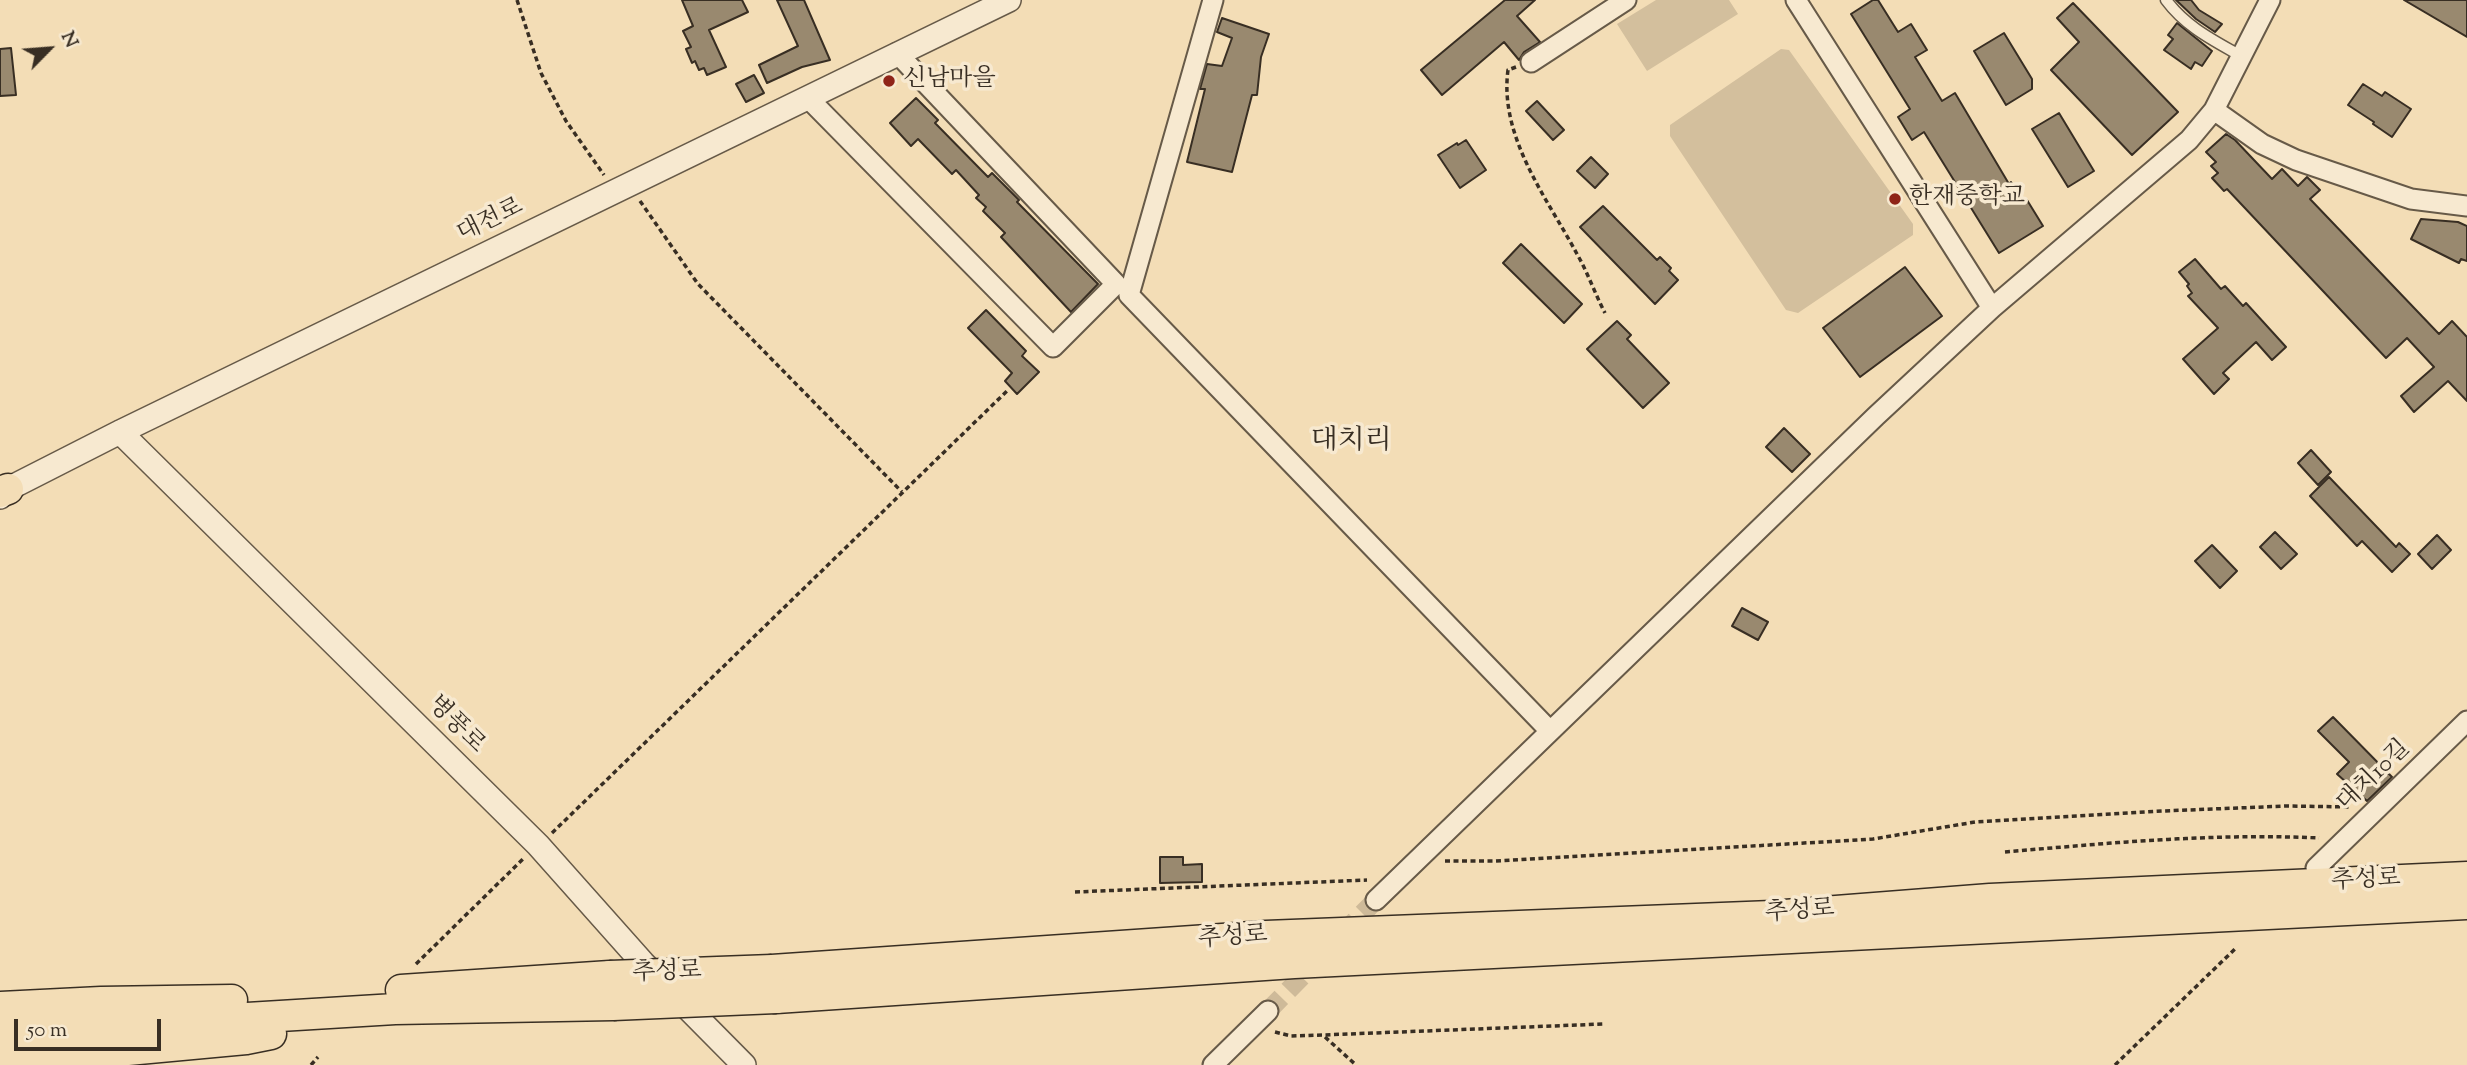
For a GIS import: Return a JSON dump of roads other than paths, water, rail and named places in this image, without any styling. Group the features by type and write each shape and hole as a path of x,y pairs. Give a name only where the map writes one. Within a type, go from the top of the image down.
{"main road":[{"name":"추성로","path":"774,984 1266,936 1772,916 1990,899 2467,877"},
{"name":"추성로","path":"0,1007 101,1002 612,991 1294,963 2467,904"},
{"path":"0,992 165,989 249,1000"},
{"name":"추성로","path":"0,1033 395,1009 612,991"},
{"path":"0,1062 246,1039 395,1009"}],"street":[{"name":"대전로","path":"3,493 120,432 1009,0"},
{"path":"808,98 1053,347 1123,290 1213,0"},
{"path":"1531,62 1626,0"},
{"path":"1796,0 1992,308"},
{"path":"1376,900 1992,308 2189,140 2214,110 2270,0"},
{"path":"897,53 1550,731"},
{"path":"2214,110 2262,144 2296,160 2411,199 2467,205"},
{"name":"병풍로","path":"120,432 538,845 643,963 744,1065"},
{"name":"대치10길","path":"2316,868 2467,721"},
{"path":"1213,1065 1268,1011"}],"lane":[{"path":"2166,0 2175,13 2199,33 2241,55"}],"tunnel":[{"path":"1342,934 1376,900"},
{"path":"1268,1011 1319,959"}],"place":[{"name":"신남마을","path":"889,81"},
{"name":"한재중학교","path":"1895,199"}],"district":[{"name":"대치리","path":"1351,443"}]}
